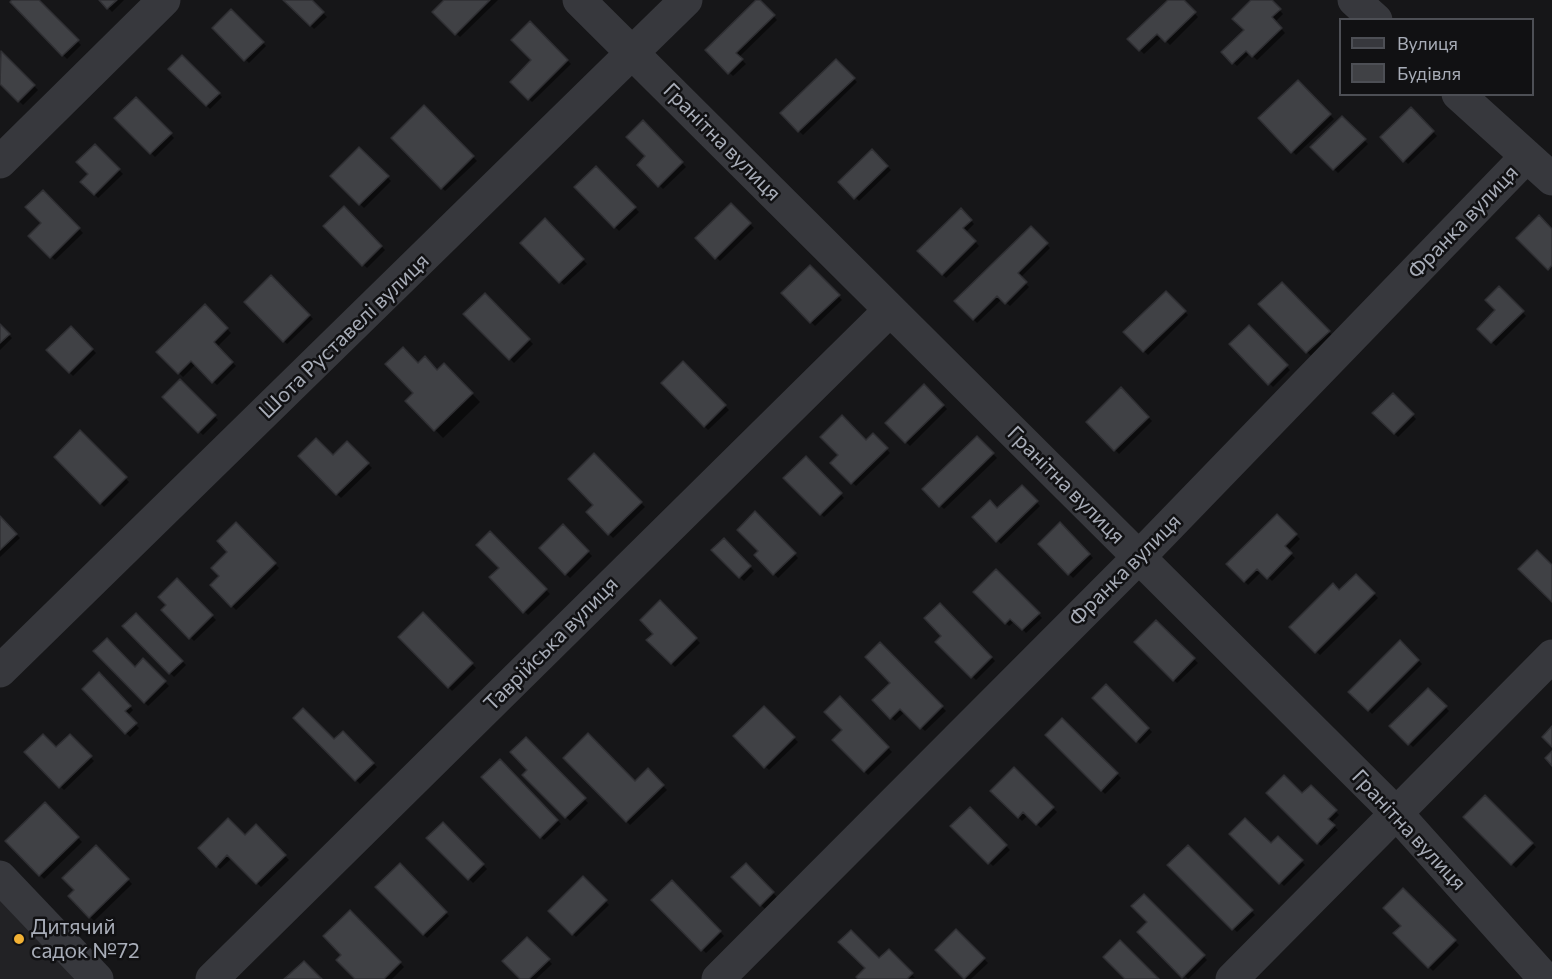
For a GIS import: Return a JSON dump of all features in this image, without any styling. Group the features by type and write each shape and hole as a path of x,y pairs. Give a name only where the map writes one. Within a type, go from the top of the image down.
{"street":[{"path":"0,162 164,0"},
{"name":"Гранітна вулиця","path":"579,0 1398,815 1545,979"},
{"name":"Шота Руставелі вулиця","path":"0,671 686,0"},
{"path":"1354,0 1374,18"},
{"path":"1460,96 1552,179"},
{"name":"Франка вулиця","path":"718,979 1139,557 1526,157"},
{"name":"Таврійська вулиця","path":"212,979 890,310"},
{"path":"1232,979 1398,815 1552,656"},
{"path":"0,877 97,979"}],"shaded area":[{"name":"Дитячий садок №72","path":"0,898 77,979 0,979"}],"building":[{"path":"12,0 39,0 79,40 62,56 10,2"},
{"path":"99,0 117,0 107,9"},
{"path":"283,0 312,0 324,12 310,26"},
{"path":"444,0 490,0 455,35 432,12"},
{"path":"756,0 760,0 775,15 736,53 743,59 728,74 705,50"},
{"path":"1168,0 1184,0 1196,12 1165,42 1157,34 1139,51 1127,39"},
{"path":"1251,0 1272,0 1281,9 1272,17 1282,28 1252,57 1246,51 1232,64 1221,52 1244,30 1232,19"},
{"path":"231,9 264,42 244,61 212,28"},
{"path":"530,21 568,60 528,100 510,82 531,60 511,40"},
{"path":"1,51 35,85 18,102 0,84"},
{"path":"182,55 220,93 206,106 168,69"},
{"path":"836,59 855,78 798,132 780,113"},
{"path":"1298,80 1331,114 1291,153 1258,118"},
{"path":"136,97 172,133 150,154 114,118"},
{"path":"424,105 474,156 441,189 391,138"},
{"path":"1411,107 1434,131 1403,162 1380,137"},
{"path":"1342,116 1366,139 1333,170 1310,147"},
{"path":"643,120 683,162 658,187 637,165 645,156 626,137"},
{"path":"95,144 120,169 94,195 80,182 88,174 76,162"},
{"path":"359,147 389,176 359,205 330,176"},
{"path":"872,149 888,166 854,199 838,182"},
{"path":"596,166 636,207 614,228 574,187"},
{"path":"43,190 80,228 50,258 28,236 41,223 25,207"},
{"path":"731,203 751,223 715,259 695,238"},
{"path":"344,206 382,246 362,266 323,226"},
{"path":"961,208 972,220 963,228 976,241 942,275 917,251"},
{"path":"1539,215 1552,229 1552,265 1548,270 1516,238"},
{"path":"545,218 584,259 559,283 520,243"},
{"path":"1031,226 1048,243 1018,273 1027,282 1005,304 997,296 973,320 954,301"},
{"path":"810,265 840,295 810,323 781,293"},
{"path":"271,275 310,315 283,342 244,302"},
{"path":"1282,282 1330,331 1306,353 1258,304"},
{"path":"1499,286 1524,311 1491,343 1477,329 1495,310 1485,300"},
{"path":"1166,291 1186,311 1143,352 1123,332"},
{"path":"485,293 530,339 509,360 463,314"},
{"path":"205,304 228,328 214,342 233,362 212,383 191,361 178,374 156,352"},
{"path":"0,324 10,334 0,343"},
{"path":"1249,325 1288,365 1268,385 1229,344"},
{"path":"71,326 93,349 69,373 46,350"},
{"path":"403,347 418,363 425,356 437,370 444,363 473,393 434,431 405,401 413,393 385,364"},
{"path":"683,361 726,405 704,427 661,383"},
{"path":"180,379 216,415 198,433 162,397"},
{"path":"924,384 944,405 905,443 885,423"},
{"path":"1121,387 1149,417 1114,451 1086,422"},
{"path":"1393,393 1414,414 1394,434 1372,413"},
{"path":"842,415 866,440 873,433 888,448 851,484 830,463 838,455 820,437"},
{"path":"80,430 127,477 100,504 54,457"},
{"path":"977,436 994,453 939,507 922,489"},
{"path":"316,438 333,455 347,441 369,463 336,495 298,456"},
{"path":"594,453 642,502 608,535 586,512 593,505 568,479"},
{"path":"806,456 842,493 820,515 783,478"},
{"path":"1022,485 1038,501 996,542 972,517 990,500 997,508"},
{"path":"755,511 796,553 773,575 754,555 758,551 737,530"},
{"path":"1277,514 1297,534 1285,546 1292,553 1267,579 1257,569 1244,582 1226,564"},
{"path":"0,516 17,534 0,550"},
{"path":"236,522 276,563 231,607 210,585 219,576 211,568 227,552 217,541"},
{"path":"1060,522 1090,554 1068,575 1038,544"},
{"path":"563,524 589,551 565,575 539,548"},
{"path":"490,531 547,589 523,613 489,577 499,568 476,545"},
{"path":"724,538 751,566 739,578 711,550"},
{"path":"1537,550 1552,565 1552,602 1518,569"},
{"path":"996,569 1040,613 1022,630 1010,619 1005,624 973,592"},
{"path":"1356,574 1375,593 1315,653 1289,627 1333,583 1339,590"},
{"path":"177,578 213,615 189,639 161,610 166,605 158,597"},
{"path":"660,600 697,638 671,664 646,640 653,634 640,620"},
{"path":"940,603 992,657 971,678 935,642 941,636 924,618"},
{"path":"423,612 473,663 448,688 398,637"},
{"path":"136,613 183,661 169,674 122,626"},
{"path":"1156,620 1195,658 1173,681 1134,642"},
{"path":"107,638 135,667 143,658 166,681 144,703 93,651"},
{"path":"1400,640 1419,660 1368,711 1348,692"},
{"path":"880,642 943,706 920,729 900,709 890,719 872,700 890,683 865,657"},
{"path":"99,672 131,706 125,711 137,723 125,734 82,689"},
{"path":"1106,684 1149,728 1136,742 1092,698"},
{"path":"1428,688 1447,706 1408,745 1389,726"},
{"path":"840,696 889,747 864,772 832,740 842,730 824,712"},
{"path":"764,706 795,737 764,768 733,736"},
{"path":"303,708 334,739 343,731 374,763 355,781 293,718"},
{"path":"1062,718 1118,773 1101,791 1045,735"},
{"path":"1552,726 1552,747 1542,737"},
{"path":"588,733 635,781 648,768 664,785 626,822 563,758"},
{"path":"43,734 56,747 70,734 92,756 59,788 24,752"},
{"path":"526,737 586,798 565,818 522,775 527,770 510,752"},
{"path":"1552,751 1552,766 1545,758"},
{"path":"500,759 558,820 540,838 481,777"},
{"path":"1014,767 1054,807 1036,825 1023,812 1018,818 990,791"},
{"path":"1284,775 1302,793 1311,785 1337,810 1328,819 1335,825 1317,844 1266,793"},
{"path":"1485,795 1533,843 1511,865 1463,817"},
{"path":"45,802 79,837 39,876 5,841"},
{"path":"970,807 1007,845 988,864 950,826"},
{"path":"228,818 245,835 256,824 286,855 256,884 227,855 216,867 198,848"},
{"path":"1245,818 1271,843 1278,836 1303,860 1279,884 1229,834"},
{"path":"443,822 484,864 468,880 426,838"},
{"path":"96,845 129,879 89,918 68,896 74,890 62,878"},
{"path":"1188,845 1253,910 1232,930 1167,865"},
{"path":"400,863 447,912 423,935 375,887"},
{"path":"746,863 774,892 760,906 731,877"},
{"path":"583,876 607,900 572,935 548,911"},
{"path":"672,880 721,931 701,951 651,900"},
{"path":"1403,888 1456,940 1428,968 1393,933 1401,926 1383,908"},
{"path":"1144,894 1205,955 1182,978 1137,932 1147,922 1131,906"},
{"path":"350,910 401,962 384,979 355,979 336,960 341,955 323,936"},
{"path":"956,929 985,958 964,979 935,950"},
{"path":"851,930 879,958 889,949 913,973 907,979 858,979 856,977 865,968 838,942"},
{"path":"527,937 550,959 529,979 520,979 502,961"},
{"path":"1120,940 1159,979 1125,979 1103,957"},
{"path":"304,961 322,979 284,979"}],"place":[{"name":"Дитячий садок №72","path":"19,939"}]}
